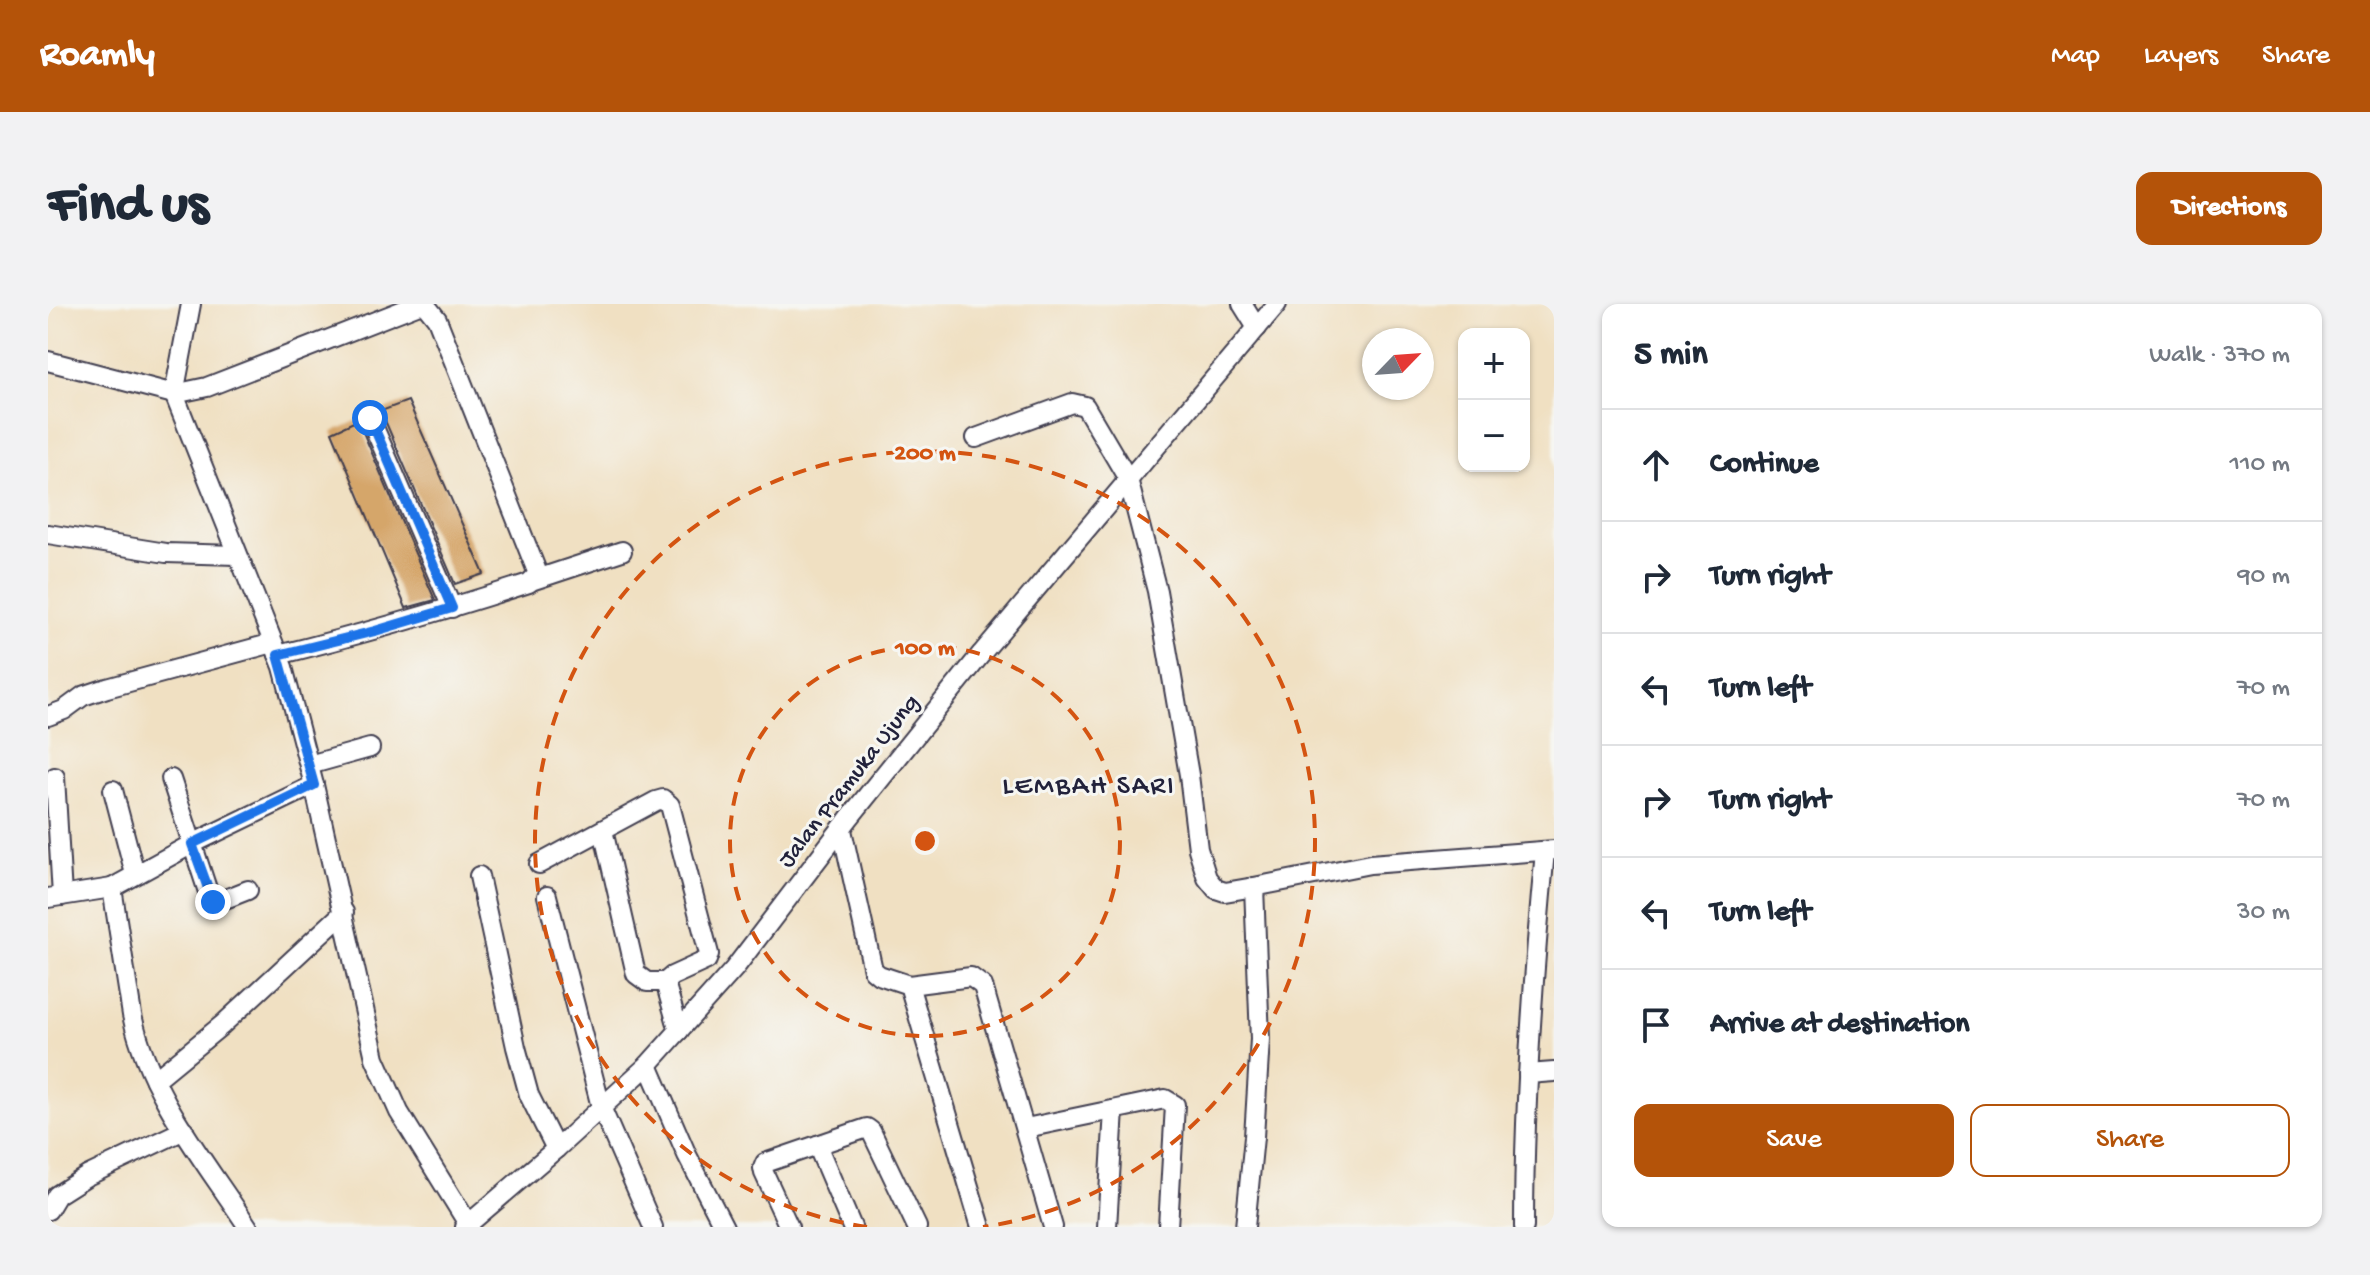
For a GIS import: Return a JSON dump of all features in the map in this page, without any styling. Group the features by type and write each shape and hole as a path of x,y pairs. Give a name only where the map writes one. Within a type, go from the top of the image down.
{"street":[{"path":"191,304 174,394 275,649 314,785 375,1058 399,1112 468,1226"},
{"path":"48,361 174,394 207,387 419,304"},
{"path":"425,304 437,319 499,475 538,574 534,580"},
{"path":"1242,304 1257,328"},
{"name":"Jalan Pramuka Ujung","path":"468,1226 648,1065 743,959 982,653 1277,304"},
{"path":"976,438 1072,403 1080,403 1085,406 1128,479 1157,591 1189,775 1198,849 1207,878 1216,889 1225,892 1370,864 1549,851 1533,978 1524,1227"},
{"path":"370,418 452,608"},
{"path":"48,534 166,553 237,555"},
{"path":"48,716 64,710 83,696 107,688 275,649 375,631 622,551"},
{"path":"309,765 370,748"},
{"path":"55,777 55,897 112,888 192,844 314,785"},
{"path":"171,779 213,902 248,890"},
{"path":"113,790 135,874"},
{"path":"539,864 656,801 663,799 670,805 709,954 707,960 665,982 647,982 636,974 603,830"},
{"path":"842,830 873,970 909,985 971,977 983,986 1053,1227"},
{"path":"479,876 529,1095 556,1149"},
{"path":"1245,1227 1260,1039 1254,887"},
{"path":"112,888 136,1036 155,1080 184,1130 248,1227"},
{"path":"547,896 601,1107 653,1227"},
{"path":"155,1080 222,1025 344,912"},
{"path":"665,982 679,1031"},
{"path":"909,985 981,1227"},
{"path":"648,1065 687,1155 724,1227"},
{"path":"1528,1074 1554,1072"},
{"path":"1026,1128 1165,1099 1175,1105 1168,1227"},
{"path":"1107,1227 1114,1110"},
{"path":"789,1227 763,1168 765,1163 863,1128 871,1131 917,1227"},
{"path":"48,1210 57,1195 87,1176 184,1130"},
{"path":"817,1145 852,1227"}],"building":[{"path":"408,401 484,574 455,584 381,411"},
{"path":"358,420 435,600 406,608 332,432"}],"district":[{"name":"LEMBAH SARI","path":"1089,787"}],"route":[{"path":"213,902 192,844 314,785 278,655 452,608 370,418"}]}
